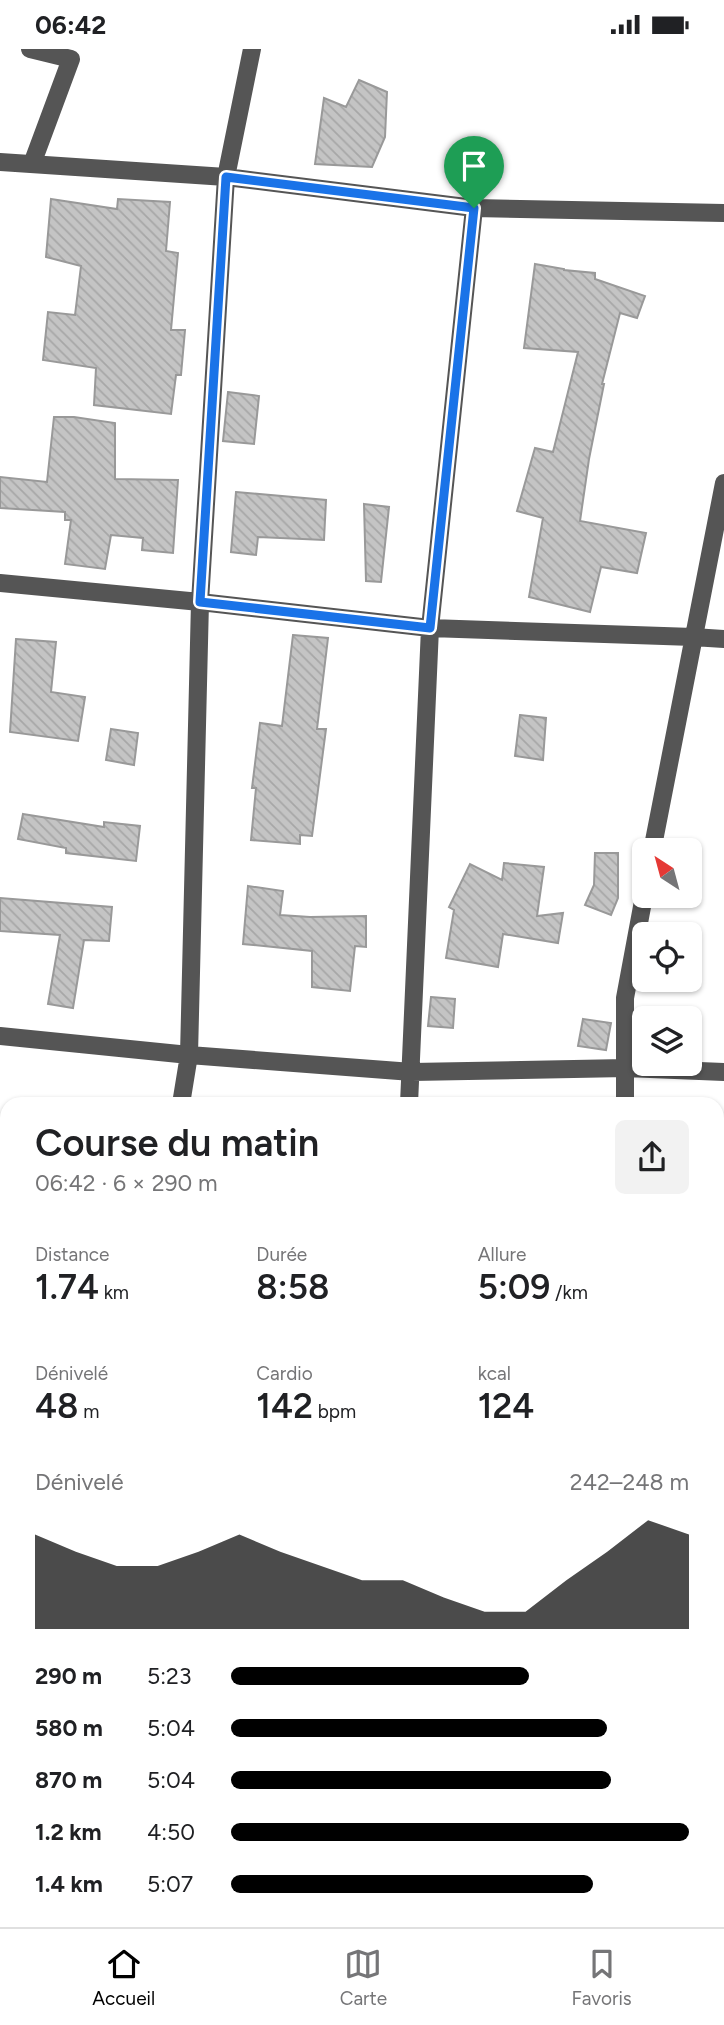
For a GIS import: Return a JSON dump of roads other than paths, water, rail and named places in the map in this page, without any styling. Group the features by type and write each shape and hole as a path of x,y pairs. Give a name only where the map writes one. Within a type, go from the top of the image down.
{"street":[{"path":"30,49 71,59 32,164"},
{"path":"182,1097 189,1055 200,602 226,177 252,49"},
{"path":"0,162 226,177 474,208 724,213"},
{"path":"410,1097 430,628 474,208"},
{"path":"654,838 724,483"},
{"path":"0,583 430,628 724,639"},
{"path":"625,1097 625,997 642,908"},
{"path":"0,1037 412,1072 626,1068 724,1072"}]}
